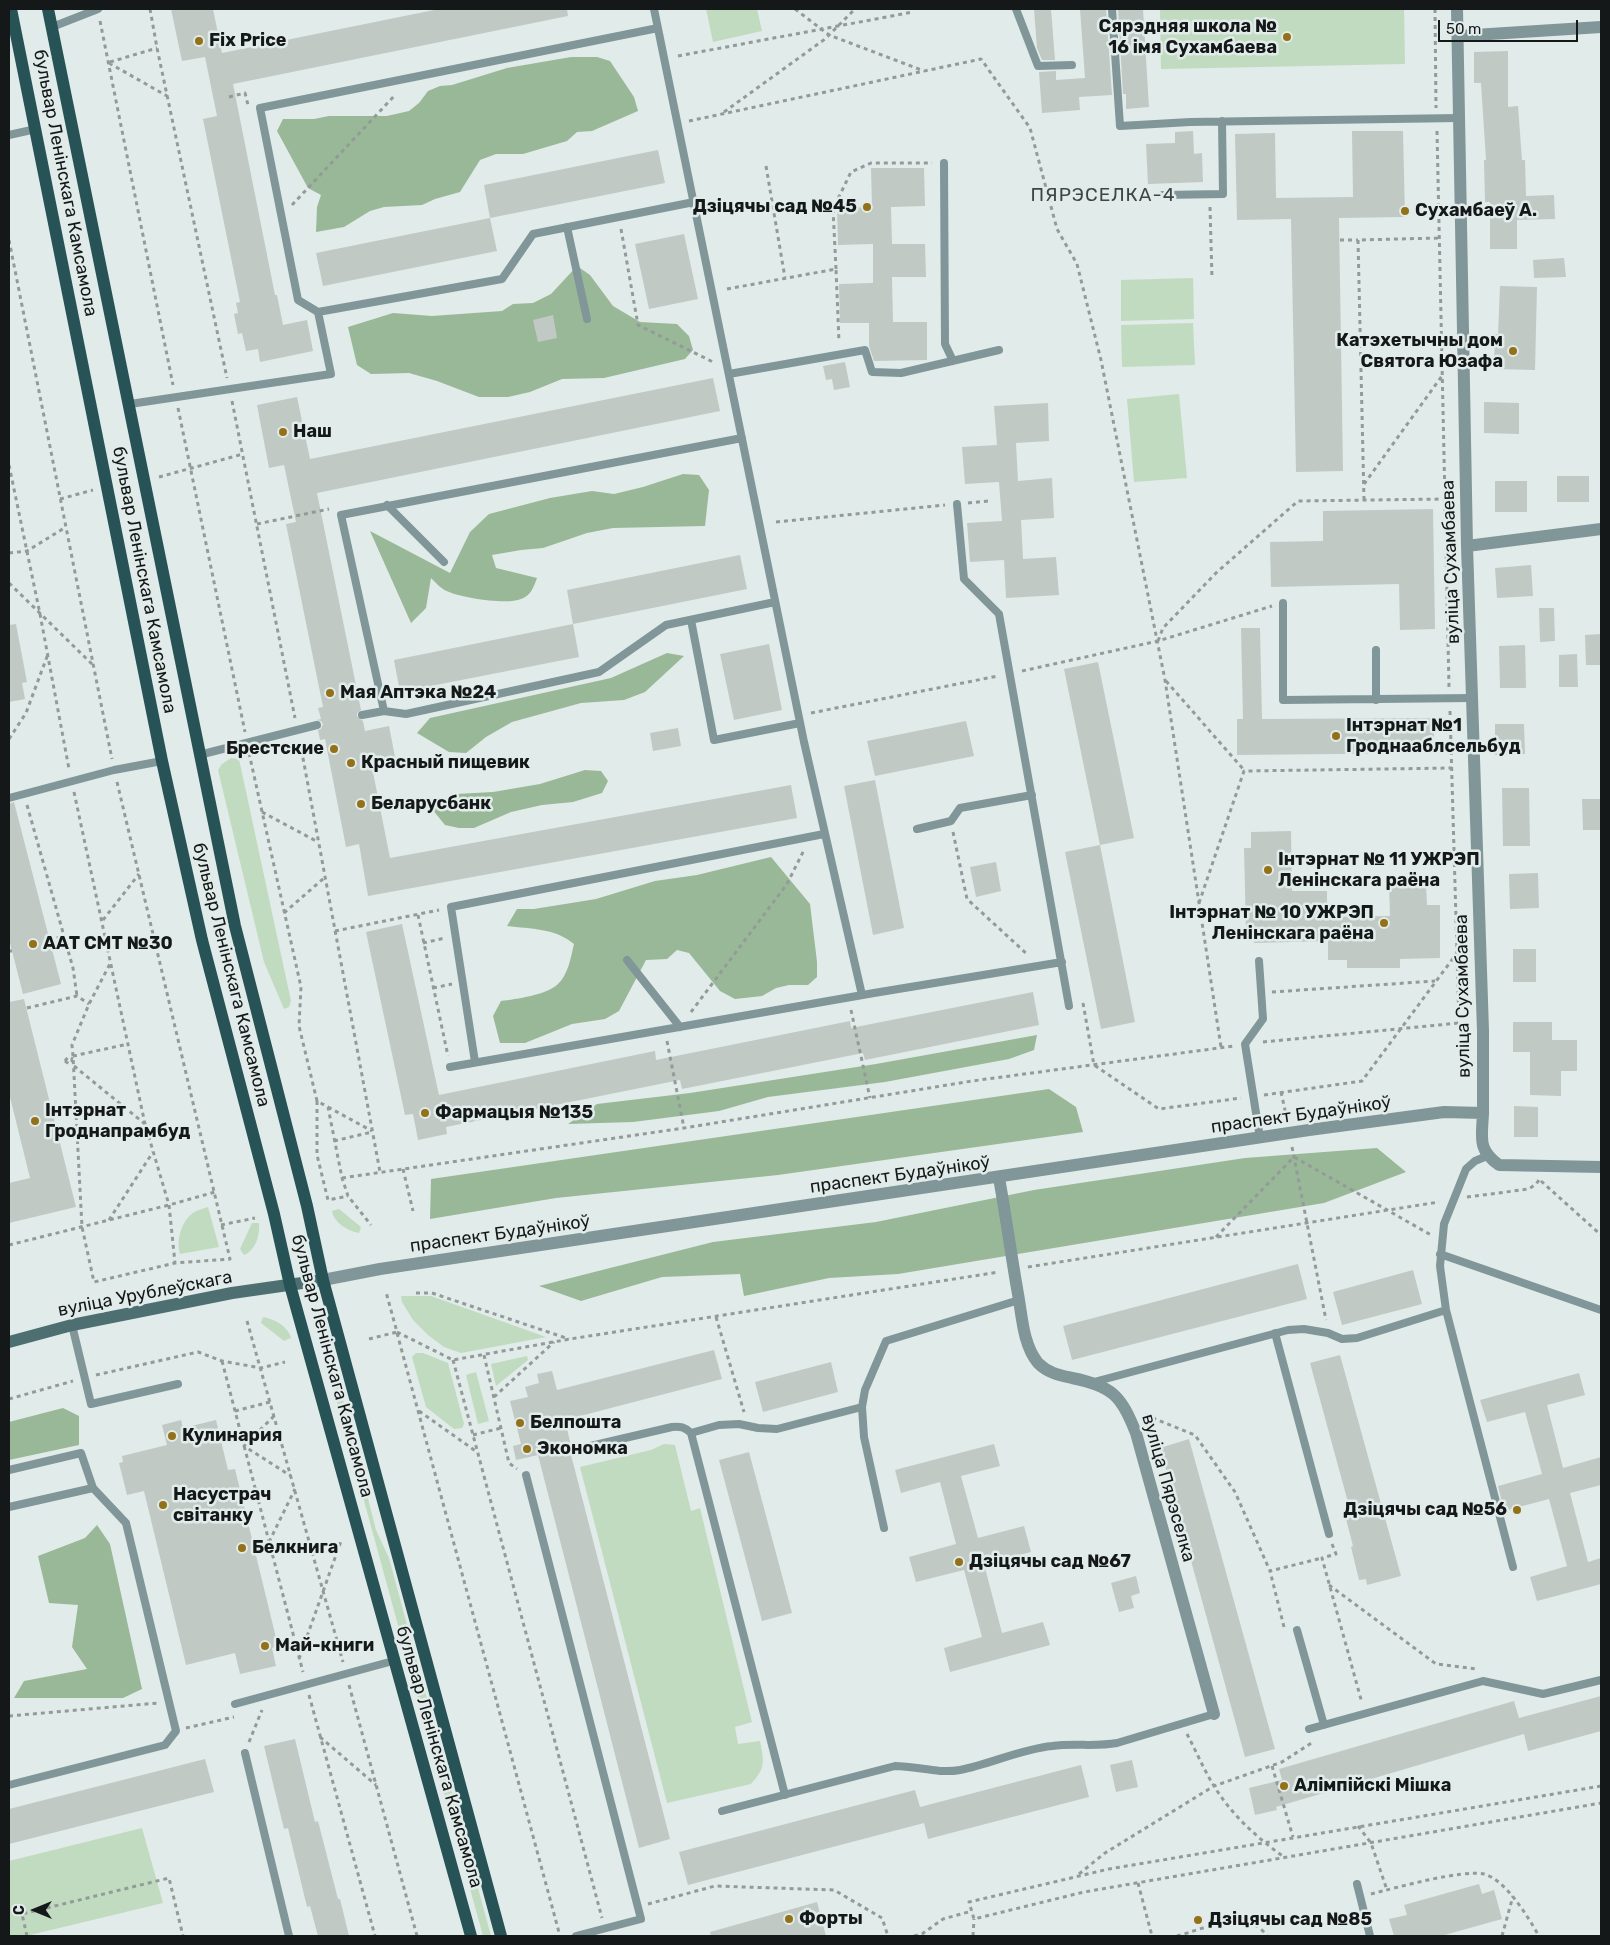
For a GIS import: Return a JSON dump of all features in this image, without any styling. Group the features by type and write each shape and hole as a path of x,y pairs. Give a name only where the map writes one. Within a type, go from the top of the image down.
{"main road":[{"name":"бульвар Ленінскага Камсамола","path":"11,9 162,761 202,940 272,1207 290,1285 311,1355 470,1936"},
{"name":"бульвар Ленінскага Камсамола","path":"48,9 235,926 307,1206 323,1280 501,1936"},
{"name":"вуліца Урублеўскага","path":"9,1342 72,1325 232,1293 323,1280"}],"street":[{"name":"вуліца Сухамбаева","path":"1457,9 1467,546 1483,1031 1482,1140 1487,1156"},
{"path":"1458,36 1601,27"},
{"path":"1467,546 1601,530"},
{"name":"праспект Будаўнікоў","path":"323,1280 388,1268 1000,1178 1290,1133 1444,1112 1483,1113"},
{"path":"1487,1156 1500,1165 1540,1173 1601,1166"},
{"name":"вуліца Пярэселка","path":"1000,1178 1013,1270 1029,1349 1038,1362 1052,1374 1093,1382 1114,1394 1126,1408 1136,1433 1214,1714"}],"lane":[{"path":"52,27 98,9"},
{"path":"654,9 798,715 862,995"},
{"path":"1016,9 1038,66 1072,65"},
{"path":"1112,9 1120,126 1222,122 1460,118"},
{"path":"658,28 260,108 298,300 318,312 502,278 533,234 694,202"},
{"path":"1163,195 1223,194 1222,122"},
{"path":"9,135 36,130"},
{"path":"944,163 946,344 953,361"},
{"path":"567,227 586,319"},
{"path":"130,404 331,374 318,312"},
{"path":"728,374 865,350 872,372 902,373 999,350"},
{"path":"384,711 341,514 742,438"},
{"path":"957,504 964,579 998,614 1069,1006"},
{"path":"387,506 444,562"},
{"path":"362,716 384,711 406,714 599,672 666,625 775,602"},
{"path":"1284,603 1284,700 1472,698"},
{"path":"691,620 714,740 800,724"},
{"path":"1376,650 1376,700"},
{"path":"199,755 317,725"},
{"path":"9,798 114,770 162,761"},
{"path":"917,829 951,821 960,808 1032,795"},
{"path":"475,1062 451,907 824,834"},
{"path":"627,960 680,1027"},
{"path":"1259,961 1263,1019 1245,1044 1260,1138"},
{"path":"450,1067 848,997 1062,962"},
{"path":"1487,1156 1475,1161 1466,1168 1444,1224 1440,1254 1446,1310 1512,1567"},
{"path":"1440,1254 1601,1310"},
{"path":"884,1528 864,1437 862,1408 865,1390 886,1341 1019,1300"},
{"path":"1093,1382 1288,1330 1304,1329 1328,1333 1342,1339 1357,1338 1446,1310"},
{"path":"72,1325 91,1404 178,1384"},
{"path":"1275,1333 1329,1534"},
{"path":"691,1433 719,1425 738,1424 777,1429 862,1408"},
{"path":"582,1448 672,1427 680,1426 691,1433 785,1795"},
{"path":"9,1470 81,1453 93,1488 126,1523 176,1730 165,1745 9,1785"},
{"path":"526,1475 641,1920 576,1936"},
{"path":"9,1507 93,1488"},
{"path":"1297,1630 1324,1725"},
{"path":"235,1704 393,1660"},
{"path":"1309,1729 1483,1680 1542,1694 1601,1680"},
{"path":"722,1811 895,1766 913,1766 940,1772 960,1770 1054,1746 1104,1746 1214,1714"},
{"path":"245,1754 289,1936"},
{"path":"1357,1884 1370,1936"}],"path":[{"path":"150,9 230,389 298,729 380,1172"},
{"path":"794,9 829,35 925,71"},
{"path":"722,114 829,35 855,9"},
{"path":"1435,9 1444,499 1459,1023"},
{"path":"678,56 913,12"},
{"path":"100,18 247,744 301,987 299,1026 317,1101 317,1155 328,1200 348,1196"},
{"path":"109,63 157,48"},
{"path":"678,124 981,59 1030,128 1057,229 1077,264 1101,360 1166,680 1221,1047"},
{"path":"109,63 167,96"},
{"path":"282,216 412,77"},
{"path":"228,97 245,93 249,110"},
{"path":"840,354 833,209 851,172 871,163 944,163"},
{"path":"766,166 785,278"},
{"path":"1210,194 1212,278"},
{"path":"618,217 638,325 714,362 712,353"},
{"path":"1340,240 1439,238"},
{"path":"9,240 114,770 230,1259 174,1263 94,1282 82,1227 72,1045 89,1004 111,962"},
{"path":"1358,240 1364,500"},
{"path":"727,290 836,269"},
{"path":"1364,484 1442,376"},
{"path":"158,477 243,454"},
{"path":"9,465 72,781 145,1124 169,1205 174,1263"},
{"path":"60,499 94,490"},
{"path":"1158,641 1163,628 1216,573 1298,501 1444,499"},
{"path":"776,522 988,501"},
{"path":"257,524 332,508 341,514"},
{"path":"9,553 27,551 66,528"},
{"path":"9,583 94,666"},
{"path":"798,715 1010,674 1158,641 1284,603"},
{"path":"9,739 26,713 48,653"},
{"path":"1166,680 1244,771"},
{"path":"1244,771 1452,768"},
{"path":"1199,904 1244,771"},
{"path":"24,794 73,968 76,996"},
{"path":"262,812 318,842"},
{"path":"951,821 967,899 1039,966"},
{"path":"680,1027 787,884 811,837"},
{"path":"102,921 139,873"},
{"path":"284,913 325,877"},
{"path":"334,931 444,909"},
{"path":"418,915 450,1067"},
{"path":"423,943 456,935"},
{"path":"49,940 64,936"},
{"path":"1084,1005 1094,1065 1159,1109 1362,1081 1457,953"},
{"path":"1261,992 1436,982"},
{"path":"27,1008 76,996 89,1004"},
{"path":"848,997 870,1098"},
{"path":"342,1178 684,1128 972,1081 1221,1047 1459,1023 1483,1031"},
{"path":"658,1042 667,1041 684,1128"},
{"path":"73,1058 128,1044"},
{"path":"74,1066 145,1124"},
{"path":"1281,1092 1328,1333"},
{"path":"317,1101 372,1132"},
{"path":"328,1107 342,1178 348,1196 371,1225"},
{"path":"334,1141 372,1132"},
{"path":"108,1220 153,1151"},
{"path":"1294,1157 1443,1241"},
{"path":"1215,1238 1294,1157"},
{"path":"403,1168 413,1211"},
{"path":"369,1339 397,1332 453,1360 570,1339 1388,1211 1454,1199 1529,1189 1536,1184 1540,1173 1601,1235"},
{"path":"9,1245 215,1192"},
{"path":"221,1225 255,1218"},
{"path":"386,1292 560,1936"},
{"path":"416,1293 432,1293 570,1339"},
{"path":"716,1317 748,1426"},
{"path":"247,1321 323,1589 417,1936"},
{"path":"494,1397 554,1342"},
{"path":"85,1378 198,1352 222,1361 261,1368 285,1362"},
{"path":"484,1355 509,1463 526,1475"},
{"path":"453,1360 605,1929"},
{"path":"222,1361 299,1660 374,1936"},
{"path":"9,1399 62,1384"},
{"path":"235,1411 270,1402"},
{"path":"1126,1408 1195,1435 1235,1492 1270,1571"},
{"path":"418,1410 477,1452"},
{"path":"244,1446 274,1416"},
{"path":"473,1436 501,1428"},
{"path":"244,1446 291,1476"},
{"path":"269,1543 295,1489"},
{"path":"1329,1534 1336,1554 1322,1558 1365,1713"},
{"path":"299,1660 341,1541"},
{"path":"1329,1585 1436,1664 1481,1669"},
{"path":"9,1716 170,1702"},
{"path":"245,1754 262,1710 252,1712"},
{"path":"197,1725 243,1715"},
{"path":"1182,1724 1214,1786 1230,1808 1263,1842 1285,1857"},
{"path":"1078,1875 1105,1853 1214,1786 1282,1762 1313,1743 1309,1729"},
{"path":"320,1737 376,1786"},
{"path":"1272,1766 1294,1837"},
{"path":"973,1936 974,1920 970,1902 1078,1875 1601,1786"},
{"path":"974,1920 1084,1892 1601,1803"},
{"path":"1358,1826 1370,1843 1387,1890"},
{"path":"1360,1898 1387,1890 1469,1873 1485,1874 1508,1890 1539,1936"},
{"path":"27,1936 22,1914 169,1878 184,1936"},
{"path":"1138,1883 1152,1936"},
{"path":"638,1906 716,1886 834,1890 882,1918 888,1936"},
{"path":"1502,1936 1513,1896"},
{"path":"914,1936 922,1934 943,1919 972,1911"},
{"path":"1177,1936 1232,1921 1243,1920 1257,1925 1267,1936"}],"green space":[{"path":"706,9 757,9 762,31 713,42"},
{"name":"Сярэдняя школа № 16 імя Сухамбаева","path":"1160,9 1404,9 1405,64 1161,69"},
{"path":"571,57 597,57 610,61 634,97 638,111 592,131 577,132 567,141 523,154 496,154 480,160 460,192 422,205 384,207 370,211 344,227 316,232 317,207 321,195 308,188 277,131 283,119 314,119 329,116 387,116 409,111 419,103 428,91 440,86 452,85 507,68"},
{"path":"577,266 590,275 613,306 640,322 677,324 689,336 693,350 685,359 604,378 562,379 530,392 508,397 479,397 437,381 409,373 371,374 357,365 348,327 393,313 432,316 502,311 513,304 533,303 551,294"},
{"path":"1193,278 1194,319 1121,321 1121,280"},
{"path":"1193,323 1195,365 1122,367 1121,325"},
{"path":"1179,394 1187,478 1134,482 1127,399"},
{"path":"683,474 699,475 709,490 705,526 613,528 587,533 543,548 492,555 496,568 537,578 527,596 514,601 474,598 446,591 431,578 426,608 411,623 370,531 450,573 470,532 489,514 550,498 592,491 614,494"},
{"path":"667,653 684,656 645,692 624,700 581,703 512,722 486,737 466,753 449,752 417,733 430,718 611,678"},
{"path":"231,758 239,759 291,1001 289,1007 284,1009 264,962 218,770 222,764"},
{"path":"585,770 601,771 608,781 602,793 573,802 542,805 511,812 474,828 459,828 445,825 432,809 456,794 493,792 540,784"},
{"path":"771,857 810,904 817,977 808,985 789,985 776,988 762,996 735,999 720,991 689,953 677,950 667,959 646,960 619,1011 605,1019 572,1024 525,1043 500,1043 493,1016 501,1001 539,994 553,988 567,971 574,944 551,932 507,926 517,909 534,909 596,899 655,881 697,875"},
{"path":"1037,1035 1034,1050 1009,1059 885,1082 768,1097 719,1111 633,1122 568,1124 597,1104 690,1093 876,1064"},
{"path":"1049,1089 1076,1107 1083,1132 778,1175 556,1198 430,1219 431,1179"},
{"path":"1377,1148 1406,1172 1324,1203 898,1274 829,1278 744,1296 740,1274 662,1277 581,1301 539,1286 713,1242 876,1222 1034,1190 1245,1158"},
{"path":"208,1207 219,1247 180,1254 179,1238 185,1221 195,1212"},
{"path":"339,1209 361,1227 359,1233 339,1223 332,1211"},
{"path":"252,1223 259,1223 258,1237 252,1250 244,1255 240,1249"},
{"path":"401,1296 431,1296 546,1337 461,1353 444,1347 428,1335 413,1320 402,1302"},
{"path":"263,1317 272,1319 280,1324 287,1330 291,1338 284,1341 261,1323"},
{"path":"416,1353 423,1353 448,1363 464,1424 462,1428 454,1429 426,1407 412,1357"},
{"path":"332,1356 376,1530 389,1558 491,1936 483,1936 325,1358"},
{"path":"527,1356 528,1360 496,1386 491,1364"},
{"path":"476,1372 489,1421 478,1424 466,1375"},
{"path":"63,1408 79,1416 79,1445 9,1460 9,1422"},
{"path":"664,1444 675,1445 691,1511 700,1508 752,1722 735,1727 738,1744 760,1741 763,1759 761,1769 751,1784 667,1803 580,1467 651,1450"},
{"path":"97,1525 110,1544 142,1689 123,1698 14,1698 24,1681 87,1669 72,1647 78,1605 49,1603 38,1556 85,1538"},
{"path":"142,1828 163,1903 26,1936 9,1936 9,1861"}],"building":[{"path":"171,9 213,9 222,53 439,9 567,9 568,16 233,84 275,295 277,295 283,325 307,320 313,351 260,362 258,349 246,351 242,333 238,334 234,314 238,313 236,303 240,302 203,119 217,116 205,57 182,61"},
{"path":"1034,9 1051,9 1055,60 1042,60 1037,48"},
{"path":"1080,9 1106,9 1112,95 1079,97 1080,110 1042,113 1039,72 1056,71 1056,80 1085,78"},
{"path":"1118,9 1143,9 1149,107 1126,109 1126,94 1123,94"},
{"path":"1508,51 1508,107 1518,106 1522,160 1525,160 1526,196 1554,195 1555,219 1517,220 1517,249 1490,249 1490,202 1485,202 1484,160 1486,160 1481,83 1474,83 1474,52"},
{"path":"1193,131 1194,154 1202,153 1203,182 1148,184 1146,144 1175,143 1175,132"},
{"path":"1352,131 1403,131 1405,217 1339,218 1343,471 1296,472 1291,219 1237,220 1235,134 1275,133 1276,198 1353,197"},
{"path":"658,150 665,183 490,218 484,185"},
{"path":"871,168 924,168 925,206 891,207 892,244 925,244 926,277 892,277 893,322 927,322 927,360 874,361 869,346 869,323 840,323 839,284 873,283 873,244 838,245 837,208 872,207"},
{"path":"490,218 497,251 323,286 316,253"},
{"path":"684,234 698,299 649,309 635,244"},
{"path":"1564,258 1566,277 1534,278 1533,260"},
{"path":"1500,286 1537,287 1535,370 1494,369 1495,334 1498,334"},
{"path":"553,315 557,338 538,342 533,320"},
{"path":"845,362 850,387 834,390 832,379 826,380 823,366"},
{"path":"713,378 720,411 317,493 361,710 357,713 357,716 363,721 365,731 389,726 395,757 371,762 390,858 791,785 797,818 368,896 359,844 346,847 325,739 320,740 318,730 321,729 323,724 321,721 316,720 321,719 318,708 323,707 286,524 296,522 284,465 269,468 257,405 297,397 310,459"},
{"path":"1484,402 1519,403 1519,434 1484,433"},
{"path":"1048,403 1049,441 1016,443 1018,481 1052,478 1054,518 1021,520 1023,559 1056,557 1059,595 1006,598 1004,560 970,562 967,523 1002,521 999,482 965,484 962,447 997,445 994,406"},
{"path":"1557,476 1589,476 1589,502 1557,502"},
{"path":"1495,481 1527,481 1527,512 1495,512"},
{"path":"1433,509 1435,629 1400,630 1399,584 1271,587 1270,542 1323,541 1323,511"},
{"path":"740,555 747,589 573,624 567,590"},
{"path":"1531,565 1533,596 1497,598 1495,568"},
{"path":"1539,608 1554,608 1555,641 1540,642"},
{"path":"16,624 27,682 22,683 25,699 9,702 9,625"},
{"path":"573,624 579,657 400,692 394,660"},
{"name":"Інтэрнат №1 Гроднааблсельбуд","path":"1241,628 1260,628 1262,719 1434,718 1434,753 1237,755 1237,719 1243,719"},
{"path":"1601,634 1601,665 1586,665 1585,635"},
{"path":"769,644 782,710 734,720 720,654"},
{"path":"1525,645 1526,688 1500,688 1499,646"},
{"path":"1577,654 1578,687 1559,687 1559,655"},
{"path":"1098,662 1134,838 1100,845 1064,669"},
{"path":"966,721 974,756 875,776 867,741"},
{"path":"1495,724 1524,724 1525,754 1495,755"},
{"path":"678,728 681,746 653,751 650,733"},
{"path":"875,780 904,928 873,935 844,786"},
{"path":"1502,788 1529,788 1530,846 1503,846"},
{"path":"1582,799 1601,799 1601,830 1583,830"},
{"path":"14,802 61,984 23,994 9,939 9,804"},
{"path":"1291,831 1292,891 1327,891 1327,917 1390,916 1389,884 1426,884 1427,905 1440,905 1440,958 1400,959 1400,968 1347,968 1347,960 1328,960 1328,941 1254,943 1254,931 1246,931 1244,848 1251,848 1251,832"},
{"path":"1100,845 1135,1022 1101,1029 1065,852"},
{"path":"996,862 1001,891 976,897 970,867"},
{"path":"1538,873 1539,908 1510,909 1509,874"},
{"path":"402,924 439,1095 655,1051 656,1060 850,1021 851,1028 1033,992 1039,1025 865,1060 863,1053 682,1089 680,1080 446,1127 447,1134 418,1140 413,1114 405,1115 366,932"},
{"path":"1513,949 1536,949 1536,982 1513,982"},
{"name":"Інтэрнат Гроднапрамбуд","path":"24,999 76,1207 9,1223 9,1183 30,1178 9,1093 9,1002"},
{"path":"1513,1022 1552,1022 1552,1040 1577,1040 1577,1071 1561,1071 1561,1096 1530,1095 1530,1052 1513,1052"},
{"path":"1514,1106 1538,1107 1538,1137 1514,1137"},
{"path":"1298,1264 1307,1299 1072,1360 1063,1326"},
{"path":"1413,1270 1422,1304 1342,1325 1333,1292"},
{"path":"714,1350 722,1379 565,1420 571,1446 569,1447 670,1839 639,1848 538,1455 516,1460 513,1446 521,1444 510,1401 528,1397 525,1387 539,1383 537,1374 552,1371 557,1390"},
{"path":"1340,1355 1401,1576 1367,1585 1366,1579 1359,1580 1346,1519 1352,1517 1310,1363"},
{"path":"831,1362 838,1392 763,1412 755,1382"},
{"path":"1579,1373 1585,1395 1547,1405 1563,1468 1601,1457 1601,1485 1570,1493 1588,1562 1601,1558 1601,1584 1537,1601 1530,1577 1567,1566 1549,1499 1504,1511 1498,1486 1542,1474 1525,1412 1487,1422 1480,1400"},
{"path":"181,1420 183,1428 216,1420 228,1470 235,1469 278,1646 272,1648 276,1666 240,1674 235,1653 186,1665 144,1491 127,1495 119,1463 123,1462 122,1456 167,1445 162,1425"},
{"path":"1189,1439 1275,1749 1245,1757 1160,1448"},
{"path":"994,1444 1000,1466 961,1476 978,1538 1024,1526 1031,1552 984,1564 1002,1633 1043,1622 1050,1645 950,1672 944,1648 982,1637 964,1570 916,1582 909,1557 956,1544 940,1482 901,1493 895,1470"},
{"path":"749,1452 792,1613 762,1621 719,1460"},
{"path":"1136,1576 1140,1593 1131,1596 1134,1608 1119,1612 1111,1583"},
{"path":"1601,1696 1601,1731 1528,1751 1524,1734 1276,1807 1277,1810 1255,1815 1249,1788 1282,1780 1279,1769 1514,1701 1519,1718"},
{"path":"295,1739 315,1822 318,1821 349,1936 318,1936 310,1906 307,1907 288,1828 284,1829 264,1746"},
{"path":"205,1759 214,1792 9,1844 9,1809"},
{"path":"1132,1760 1138,1787 1116,1792 1110,1765"},
{"path":"1081,1765 1089,1797 928,1839 924,1823 688,1885 679,1852 915,1790 920,1807"},
{"path":"1479,1884 1482,1894 1494,1890 1502,1919 1441,1936 1394,1936 1389,1919 1407,1915 1404,1905"},
{"name":"Форты","path":"817,1902 826,1936 711,1936 710,1932"}],"place":[{"name":"Сярэдняя школа № 16 імя Сухамбаева","path":"1287,37"},
{"name":"Fix Price","path":"199,41"},
{"name":"Дзіцячы сад №45","path":"867,207"},
{"name":"Сухамбаеў А.","path":"1405,211"},
{"name":"Катэхетычны дом Святога Юзафа","path":"1513,351"},
{"name":"Наш","path":"283,432"},
{"name":"Мая Аптэка №24","path":"330,693"},
{"name":"Інтэрнат №1 Гроднааблсельбуд","path":"1336,736"},
{"name":"Брестские","path":"334,749"},
{"name":"Красный пищевик","path":"351,763"},
{"name":"Беларусбанк","path":"361,804"},
{"name":"Інтэрнат № 11 УЖРЭП Ленінскага раёна","path":"1268,870"},
{"name":"Інтэрнат № 10 УЖРЭП Ленінскага раёна","path":"1384,923"},
{"name":"ААТ СМТ №30","path":"33,944"},
{"name":"Фармацыя №135","path":"425,1113"},
{"name":"Інтэрнат Гроднапрамбуд","path":"35,1121"},
{"name":"Белпошта","path":"520,1423"},
{"name":"Кулинария","path":"172,1436"},
{"name":"Экономка","path":"527,1449"},
{"name":"Насустрач світанку","path":"163,1505"},
{"name":"Дзіцячы сад №56","path":"1517,1510"},
{"name":"Белкнига","path":"242,1548"},
{"name":"Дзіцячы сад №67","path":"959,1562"},
{"name":"Май-книги","path":"265,1646"},
{"name":"Алімпійскі Мішка","path":"1284,1786"},
{"name":"Форты","path":"789,1919"},
{"name":"Дзіцячы сад №85","path":"1198,1920"}],"district":[{"name":"ПЯРЭСЕЛКА-4","path":"1103,196"}]}
